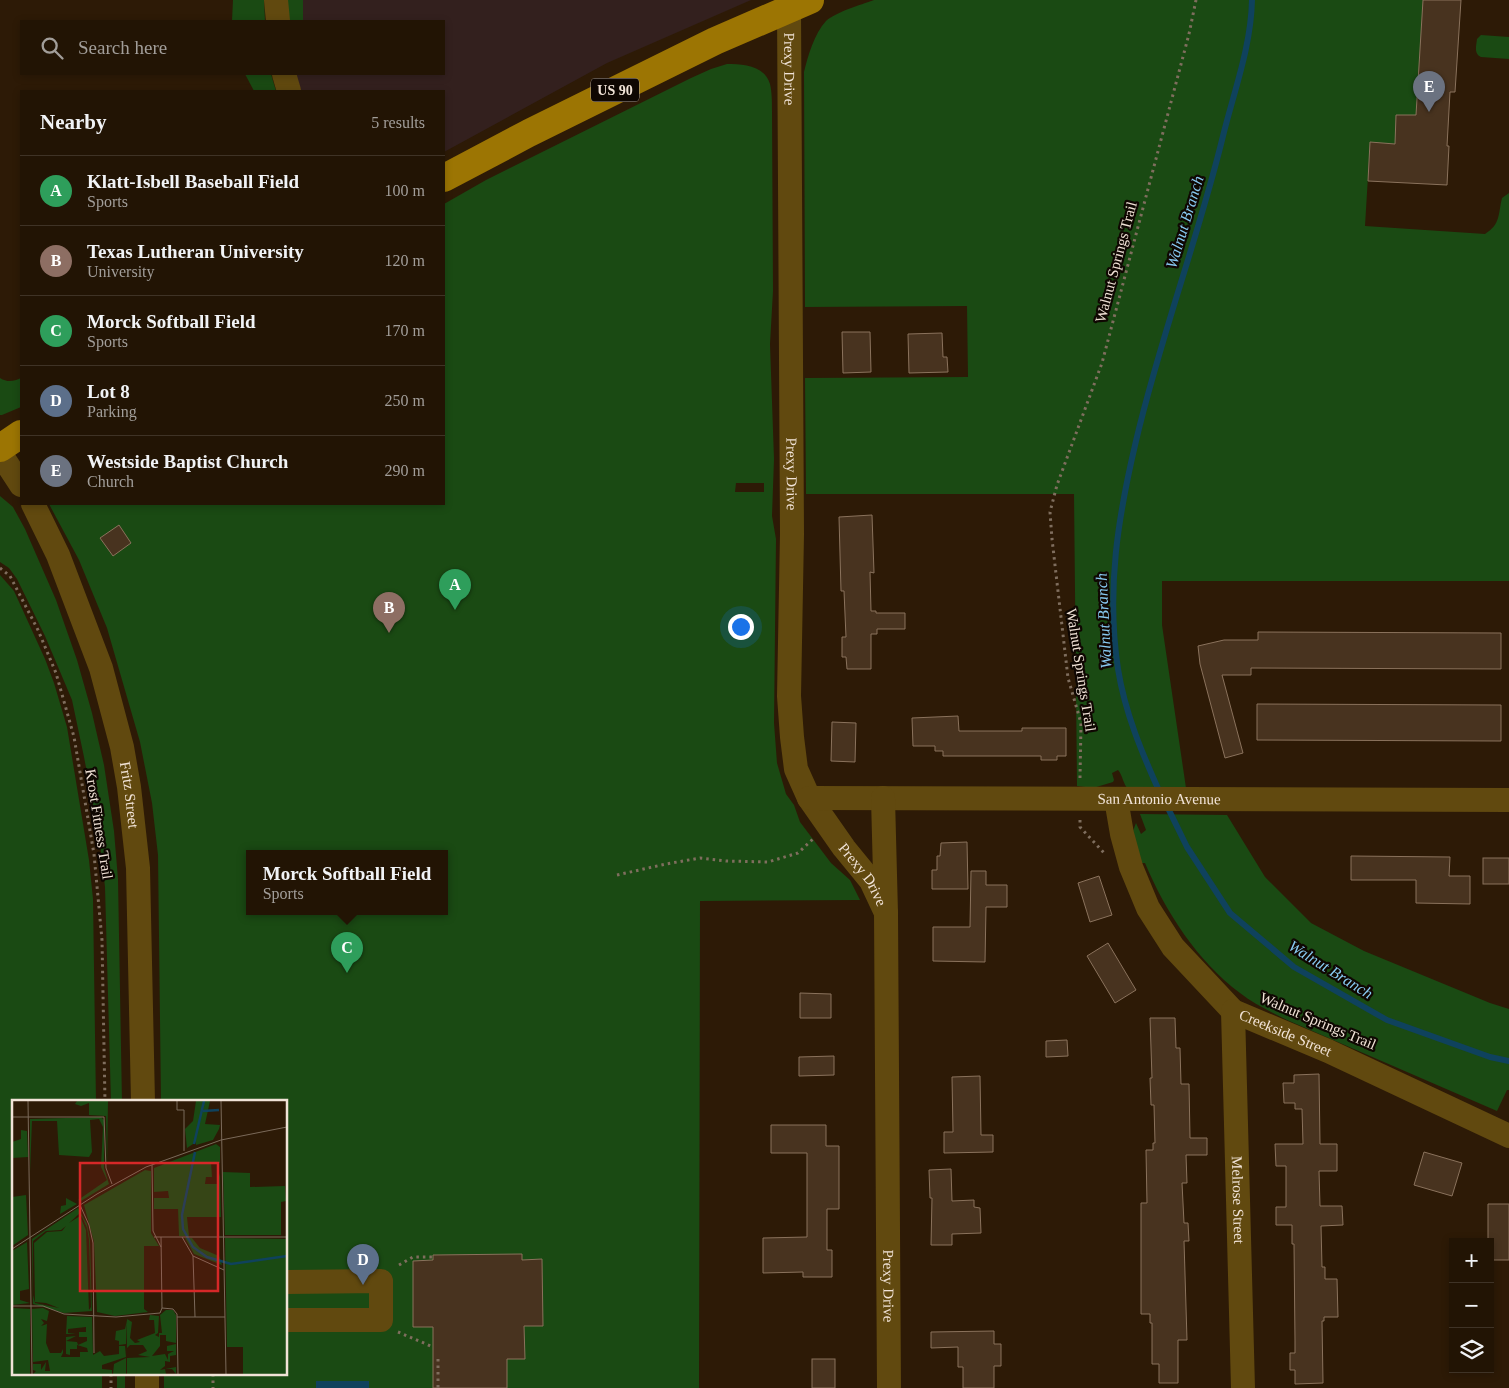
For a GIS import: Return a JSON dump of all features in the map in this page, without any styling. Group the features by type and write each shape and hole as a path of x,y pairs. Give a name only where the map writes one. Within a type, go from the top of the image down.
{"main road":[{"name":"US 90","path":"445,177 529,132 715,42 800,4"},
{"path":"0,448 20,435"}],"street":[{"path":"276,0 278,20"},
{"name":"Prexy Drive","path":"800,4 789,696 796,770 809,798 872,881 886,913"},
{"path":"284,75 289,90"},
{"path":"0,453 20,483"},
{"name":"Fritz Street","path":"33,505 58,555 102,668 122,747 138,868 143,1100"},
{"name":"San Antonio Avenue","path":"809,798 1509,800"},
{"name":"Prexy Drive","path":"883,798 886,913 889,1388"},
{"name":"Creekside Street","path":"1116,799 1122,834 1131,867 1148,908 1173,947 1233,1011 1328,1051 1509,1136"},
{"name":"Melrose Street","path":"1233,1011 1243,1388"},
{"path":"288,1282 381,1281 381,1320 288,1320"}],"path":[{"name":"Walnut Springs Trail","path":"1131,867 1108,858 1080,827 1081,723 1068,678 1052,548 1050,512 1057,485 1102,364 1189,34 1196,0"},
{"name":"Krost Fitness Trail","path":"0,568 10,576 38,630 56,673 74,737 94,854 100,923 105,1100"},
{"path":"617,875 700,858 768,862 798,853 828,825"},
{"path":"399,1265 413,1257 433,1257"},
{"path":"395,1331 433,1347"},
{"path":"438,1359 438,1388"}],"shaded area":[{"path":"286,0 751,0 607,63 445,151 445,90 300,90 296,75 445,75 445,20 288,20"}],"green space":[{"path":"233,0 264,0 265,20 232,20"},
{"path":"286,0 303,0 303,20 288,20"},
{"path":"874,0 1423,0 1418,90 1439,146 1370,143 1365,226 1485,234 1494,226 1499,214 1502,198 1509,193 1509,581 1162,581 1162,625 1186,788 1128,789 1118,770 1112,773 1113,782 1093,788 1077,786 1074,494 806,494 805,378 968,377 967,306 805,307 804,72 815,39 826,21 842,12","holes":["1396,115 1413,115 1396,131"]},
{"path":"1481,35 1509,37 1509,59 1479,56 1476,52 1476,45 1477,39"},
{"path":"727,64 740,64 758,69 770,84 772,94 773,291 770,344 774,459 772,516 776,539 774,723 777,763 786,794 794,805 800,822 831,863 850,880 860,900 700,901 699,1388 164,1388 164,1376 288,1376 288,1100 161,1100 158,855 152,803 140,742 107,628 79,560 50,505 445,505 445,203 486,180 691,78","holes":["736,483 764,483 764,492 735,492"]},
{"path":"246,75 271,75 276,90 253,90"},
{"path":"0,378 6,381 20,378 20,407 0,415"},
{"path":"0,496 13,507 25,529 56,600 77,660 104,765 114,831 118,879 122,1100 111,1100 105,887 99,836 72,700 45,636 17,579 9,568 0,562"},
{"path":"0,575 14,591 45,659 67,727 89,860 93,899 96,1100 12,1100 12,1376 102,1376 102,1388 0,1388"},
{"path":"1140,814 1227,815 1265,877 1311,923 1364,951 1509,1009 1509,1090 1507,1090 1497,1111 1287,1020 1263,1008 1240,993 1210,966 1197,951 1162,899 1145,863 1137,863 1133,831 1136,823 1141,834 1146,830"},
{"path":"117,1376 125,1376 125,1388 117,1388"}],"water":[{"path":"316,1381 369,1381 369,1388 316,1388"}],"building":[{"path":"1423,0 1461,0 1455,92 1450,92 1447,185 1368,181 1370,142 1395,144 1396,115 1416,115"},
{"path":"842,332 870,332 871,372 843,373"},
{"path":"942,333 943,357 947,357 948,372 909,373 908,334"},
{"path":"872,515 874,573 870,572 871,611 876,611 876,613 905,613 905,629 877,629 877,634 871,634 871,669 847,669 846,657 842,657 842,637 846,637 844,591 841,591 839,517"},
{"path":"119,525 131,543 113,556 100,538"},
{"path":"1258,632 1501,633 1501,669 1251,668 1251,675 1222,675 1243,753 1225,758 1200,664 1198,646 1224,640 1258,640"},
{"path":"1257,704 1501,705 1501,741 1257,740"},
{"path":"958,716 959,731 1022,731 1022,728 1066,728 1066,756 1057,756 1057,760 1041,760 1041,756 943,756 943,751 935,751 935,746 913,746 912,718"},
{"path":"832,722 856,723 855,762 831,761"},
{"path":"967,842 968,889 932,889 932,870 937,870 937,856 940,856 941,843"},
{"path":"1351,856 1450,857 1449,876 1470,876 1470,904 1416,903 1416,880 1351,880"},
{"path":"1483,858 1509,858 1509,884 1483,884"},
{"path":"971,871 986,871 986,885 1007,885 1007,907 986,907 985,962 933,961 933,927 970,927"},
{"path":"1099,876 1112,915 1090,922 1078,883"},
{"path":"1108,943 1136,990 1115,1003 1087,956"},
{"path":"800,993 831,994 831,1018 800,1018"},
{"path":"1150,1018 1175,1018 1176,1048 1180,1048 1181,1084 1189,1084 1190,1138 1207,1138 1207,1155 1186,1155 1187,1183 1182,1183 1184,1223 1188,1223 1189,1241 1184,1241 1187,1340 1178,1340 1178,1383 1159,1383 1159,1364 1152,1364 1152,1323 1150,1323 1150,1314 1141,1314 1141,1203 1147,1203 1146,1150 1153,1150 1153,1143 1155,1143 1154,1105 1151,1105"},
{"path":"1067,1040 1068,1056 1046,1057 1046,1041"},
{"path":"834,1056 834,1075 799,1076 799,1057"},
{"path":"1319,1074 1320,1144 1337,1144 1337,1171 1319,1171 1320,1206 1342,1206 1343,1225 1321,1226 1322,1267 1325,1267 1325,1279 1337,1279 1338,1317 1324,1317 1324,1321 1322,1321 1323,1383 1295,1384 1295,1370 1290,1370 1290,1353 1295,1353 1294,1244 1292,1244 1292,1225 1276,1225 1276,1207 1286,1207 1286,1166 1276,1166 1275,1144 1303,1144 1302,1109 1295,1109 1295,1103 1284,1103 1283,1083 1294,1083 1294,1075"},
{"path":"980,1076 981,1135 993,1135 993,1152 944,1153 944,1132 953,1132 952,1077"},
{"path":"771,1125 826,1125 826,1146 839,1146 839,1209 827,1209 827,1250 832,1250 832,1277 803,1277 803,1272 763,1273 763,1238 807,1237 807,1153 771,1153"},
{"path":"1424,1152 1462,1163 1452,1196 1414,1185"},
{"path":"951,1169 952,1201 974,1200 974,1207 980,1208 981,1233 952,1234 952,1245 931,1245 932,1198 930,1198 929,1170"},
{"path":"1488,1204 1509,1204 1509,1260 1494,1260 1494,1238 1488,1238"},
{"path":"522,1254 522,1260 542,1259 543,1326 524,1326 525,1359 507,1359 507,1388 433,1388 433,1327 413,1327 413,1261 433,1260 433,1255"},
{"path":"994,1331 994,1344 1001,1344 1001,1366 994,1366 994,1388 963,1388 963,1367 958,1367 958,1347 931,1348 931,1332"},
{"path":"812,1359 835,1359 835,1388 812,1388"}],"waterway":[{"name":"Walnut Branch","path":"1160,793 1130,717 1118,669 1113,611 1119,526 1136,441 1156,364 1202,213 1241,69 1249,35 1252,0"},
{"name":"Walnut Branch","path":"1166,804 1187,847 1230,913 1294,967 1387,1020 1490,1057 1509,1061"}],"place":[{"name":"Westside Baptist Church","path":"1429,112"},
{"name":"Klatt-Isbell Baseball Field","path":"455,610"},
{"name":"Texas Lutheran University","path":"389,633"},
{"name":"Morck Softball Field","path":"347,973"},
{"name":"Lot 8","path":"363,1285"}]}
